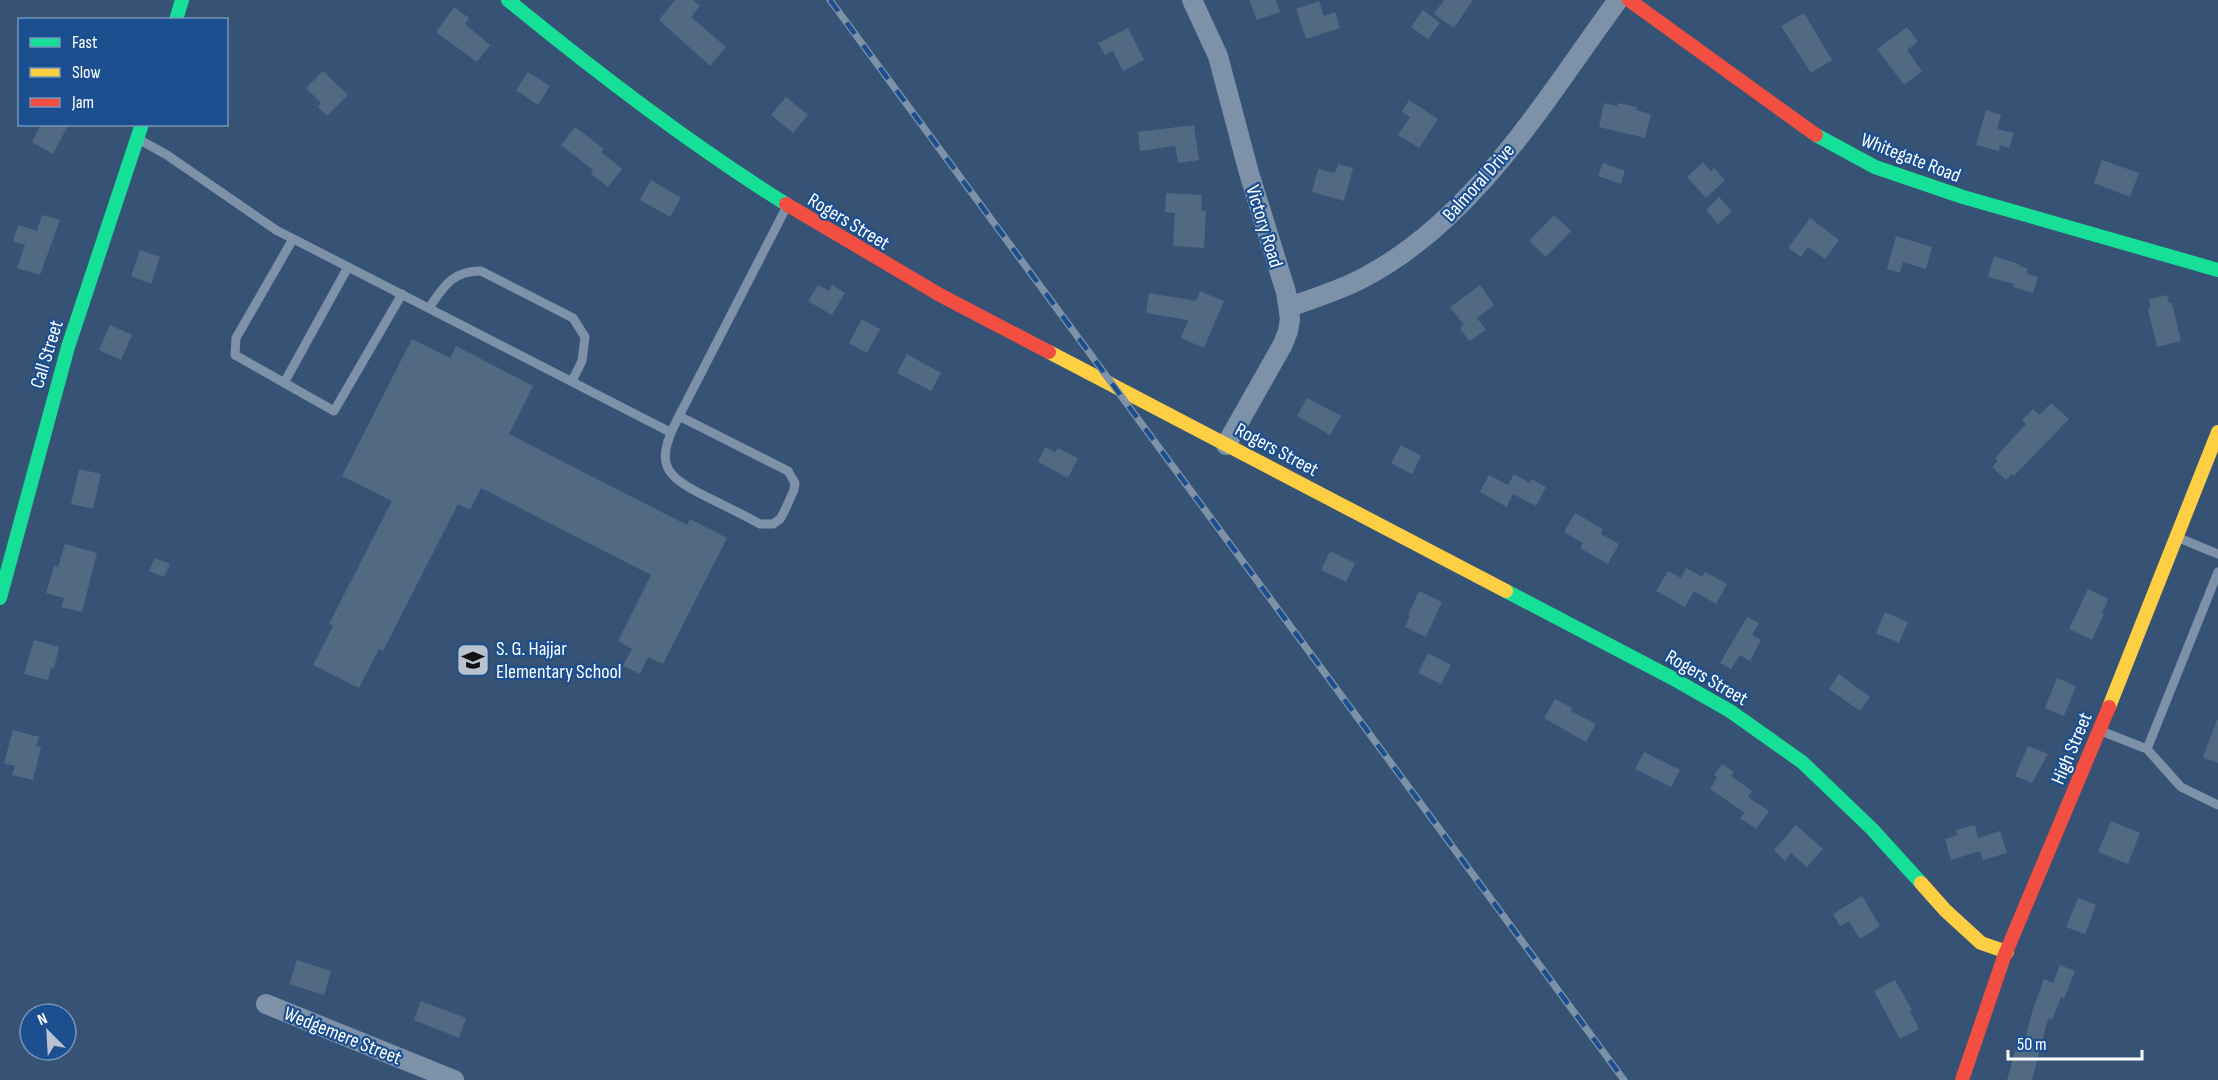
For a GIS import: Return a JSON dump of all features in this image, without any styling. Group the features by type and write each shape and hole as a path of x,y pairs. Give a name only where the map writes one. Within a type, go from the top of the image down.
{"main road":[{"path":"177,18 182,0"},
{"name":"Rogers Street","path":"508,0 663,123 787,206 940,296 1672,678 1730,711 1795,756 1828,785 1894,852 1931,897 1981,943 2007,952"},
{"name":"Whitegate Road","path":"1629,0 1806,129 1875,167 1963,197 2218,270"},
{"name":"Call Street","path":"0,598 68,347 141,126"},
{"name":"High Street","path":"1962,1080 2007,952 2218,432"}],"street":[{"name":"Victory Road","path":"1192,0 1221,65 1251,182 1289,307 1288,331 1283,344 1227,445"},
{"name":"Balmoral Drive","path":"1289,307 1366,277 1438,225 1485,178 1506,153 1618,0"},
{"name":"Wedgemere Street","path":"266,1004 454,1080"}],"lane":[{"path":"138,139 167,155 256,218 294,239 670,432"},
{"path":"679,416 788,471 795,483 794,490 780,519 773,524 760,524 676,480 668,472 666,442 670,432 787,206"},
{"path":"294,239 236,338 234,356 334,411 402,294"},
{"path":"284,383 348,267"},
{"path":"429,308 446,283 468,271 481,271 573,318 585,338 582,361 572,381"},
{"path":"2177,537 2218,554"},
{"path":"2147,749 2218,572"},
{"path":"2099,730 2147,749 2181,787 2218,805"}],"building":[{"path":"675,0 693,0 700,6 691,17 726,47 710,66 659,20"},
{"path":"1249,0 1276,0 1280,12 1257,20"},
{"path":"1444,0 1473,0 1454,28 1434,14"},
{"path":"1319,1 1324,16 1335,12 1340,28 1306,39 1296,9"},
{"path":"454,7 469,18 465,24 490,45 477,62 436,32"},
{"path":"1423,10 1440,23 1428,39 1411,27"},
{"path":"1804,13 1832,60 1811,73 1781,26"},
{"path":"1907,27 1918,42 1907,50 1922,71 1904,85 1877,49"},
{"path":"1128,28 1144,60 1123,71 1113,51 1105,55 1098,43"},
{"path":"323,71 348,95 327,116 318,107 321,103 306,88"},
{"path":"528,72 550,86 538,105 516,90"},
{"path":"786,97 808,115 793,133 771,115"},
{"path":"1409,100 1438,119 1419,148 1398,135 1410,117 1402,112"},
{"path":"1604,103 1637,107 1636,110 1651,114 1645,138 1599,127"},
{"path":"1986,110 2001,115 1997,129 2014,133 2009,148 2000,145 1999,151 1976,145"},
{"path":"1194,125 1199,160 1178,163 1175,146 1140,151 1138,132"},
{"path":"40,126 68,126 53,154 32,142"},
{"path":"575,127 604,149 601,152 622,169 608,187 591,174 593,170 561,145"},
{"path":"2102,160 2139,173 2130,197 2094,183"},
{"path":"1703,162 1711,171 1714,168 1725,180 1706,198 1687,177"},
{"path":"1603,163 1625,171 1621,184 1598,176"},
{"path":"1338,164 1353,168 1344,201 1312,192 1318,169 1335,173"},
{"path":"651,180 681,198 670,217 640,200"},
{"path":"1166,193 1202,195 1201,210 1206,211 1204,248 1173,246 1175,213 1165,212"},
{"path":"1719,197 1732,211 1718,224 1706,210"},
{"path":"42,215 60,220 40,275 17,268 25,245 13,241 18,225 37,231"},
{"path":"1554,215 1571,231 1546,257 1529,241"},
{"path":"1810,218 1839,240 1825,259 1808,247 1801,257 1788,248"},
{"path":"1896,236 1932,247 1926,269 1903,262 1900,273 1887,269"},
{"path":"140,250 160,257 151,284 131,276"},
{"path":"1994,256 2019,264 2028,269 2026,273 2038,277 2033,293 2013,287 2014,284 1988,277"},
{"path":"818,285 829,291 832,285 845,293 832,315 808,301"},
{"path":"1480,285 1494,305 1477,318 1486,330 1469,341 1460,328 1464,325 1450,307"},
{"path":"1200,291 1224,301 1204,348 1181,338 1188,320 1146,313 1149,293 1196,301"},
{"path":"2167,295 2169,303 2172,303 2181,341 2157,347 2148,309 2150,308 2149,299"},
{"path":"862,319 880,329 867,353 849,343"},
{"path":"110,325 132,335 121,360 99,350"},
{"path":"412,339 450,358 456,346 533,386 509,434 687,525 690,519 727,538 663,664 648,657 640,674 623,666 632,649 618,641 651,575 481,488 470,510 458,504 383,651 379,649 359,688 313,665 333,626 329,624 392,501 342,476"},
{"path":"907,354 941,373 931,391 897,373"},
{"path":"1307,398 1341,416 1330,435 1297,416"},
{"path":"2051,403 2069,419 2014,476 2012,474 2006,480 1992,467 1998,461 1995,458 2026,424 2022,420 2033,409 2039,415"},
{"path":"1401,445 1421,456 1412,474 1391,463"},
{"path":"1045,447 1055,452 1058,448 1078,458 1068,478 1038,462"},
{"path":"79,469 101,474 93,509 71,504"},
{"path":"1514,474 1530,483 1532,479 1546,487 1536,506 1513,494 1507,507 1480,492 1489,475 1508,485"},
{"path":"1575,513 1603,529 1601,534 1619,544 1608,564 1580,548 1583,543 1564,532"},
{"path":"65,544 97,553 82,612 61,607 64,598 46,593 54,566 58,567"},
{"path":"1330,551 1355,563 1346,582 1321,570"},
{"path":"155,558 170,564 164,577 149,571"},
{"path":"1686,568 1702,577 1705,572 1727,584 1716,604 1694,591 1685,607 1656,591 1668,571 1681,578"},
{"path":"2088,589 2108,599 2092,640 2069,629"},
{"path":"1419,591 1442,602 1426,637 1405,627"},
{"path":"1885,612 1908,622 1899,643 1876,633"},
{"path":"1747,617 1759,623 1752,635 1761,640 1750,661 1740,655 1731,669 1720,663"},
{"path":"34,640 59,647 54,669 51,668 48,680 24,674"},
{"path":"1428,653 1451,665 1441,684 1418,673"},
{"path":"1839,674 1870,697 1860,711 1829,689"},
{"path":"2057,678 2076,686 2064,716 2045,708"},
{"path":"1555,699 1572,708 1571,711 1596,724 1586,742 1544,718"},
{"path":"2218,720 2218,763 2203,757"},
{"path":"13,730 39,737 36,746 41,747 33,780 12,775 15,766 4,763"},
{"path":"2028,746 2048,754 2032,783 2015,776"},
{"path":"1644,752 1680,770 1671,787 1635,769"},
{"path":"1722,764 1734,772 1731,776 1752,791 1748,797 1769,811 1756,829 1740,818 1745,813 1710,789 1717,777 1714,775"},
{"path":"2111,821 2140,833 2128,864 2098,852"},
{"path":"1796,825 1823,849 1807,867 1791,853 1785,861 1774,850"},
{"path":"1975,825 1978,838 2000,831 2007,853 1983,860 1980,851 1951,860 1945,839 1957,835 1956,830"},
{"path":"1862,896 1880,926 1860,939 1849,921 1840,926 1833,914"},
{"path":"2078,898 2096,905 2085,934 2066,927"},
{"path":"297,960 331,971 324,995 289,984"},
{"path":"2060,965 2075,971 2064,999 2061,997 2052,1020 2048,1019 2032,1080 2007,1080 2018,1040 2024,1042 2044,979 2053,983"},
{"path":"1895,980 1912,1010 1910,1011 1919,1029 1900,1039 1874,991"},
{"path":"421,1001 466,1018 459,1038 414,1020"}],"railway":[{"path":"830,0 1624,1080"}],"traffic: fast":[{"path":"177,18 182,0"},
{"path":"508,0 644,106 714,157 786,204"},
{"path":"0,598 68,347 141,126"},
{"path":"1816,135 1875,167 1963,197 2218,270"},
{"path":"1506,591 1730,711 1802,762 1872,829 1921,883"}],"traffic: slow":[{"path":"1049,352 1506,591"},
{"path":"2109,707 2218,432"},
{"path":"1921,883 1945,910 1981,943 2007,952"}],"traffic: jam":[{"path":"1629,0 1816,135"},
{"path":"786,204 940,295 1049,352"},
{"path":"1962,1080 2004,957 2109,707"}],"place":[{"name":"S. G. Hajjar Elementary School","path":"473,660"}]}
